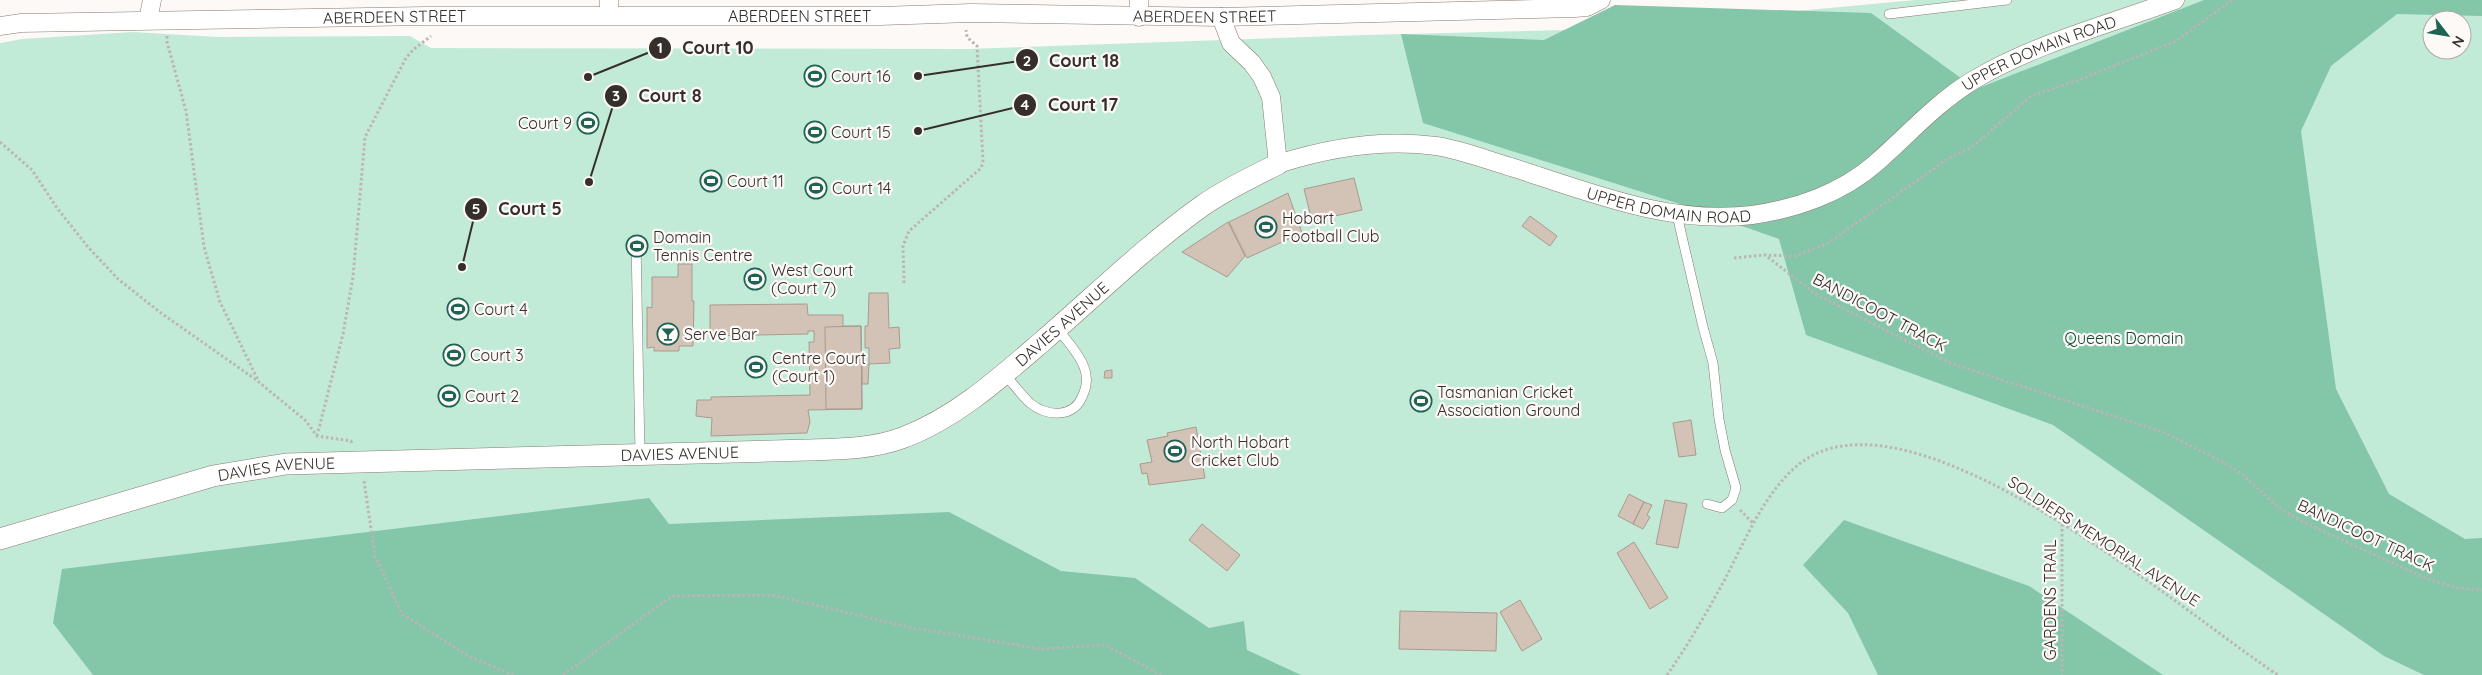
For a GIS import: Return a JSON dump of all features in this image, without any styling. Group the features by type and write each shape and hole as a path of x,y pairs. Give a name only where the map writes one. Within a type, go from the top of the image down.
{"street":[{"path":"148,20 152,0"},
{"name":"UPPER DOMAIN ROAD","path":"1278,164 1313,153 1349,147 1437,146 1466,153 1610,199 1677,215 1721,217 1751,215 1790,207 1824,195 1848,182 1875,164 1895,144 1971,82 2036,50 2145,5 2175,0"},
{"name":"ABERDEEN STREET","path":"0,26 20,23 609,8 880,16 950,6 1139,8 1221,17 1575,8 1587,7 1600,1"},
{"path":"1221,17 1231,43 1252,63 1262,77 1270,98 1278,164"},
{"name":"DAVIES AVENUE","path":"0,539 238,471 286,464 800,451 876,445 900,439 929,426 974,398 1122,271 1202,206 1238,183 1278,164"}],"lane":[{"path":"1889,14 2007,0"},
{"path":"1677,215 1713,363 1720,426 1736,488 1732,500 1722,508 1707,504"},
{"path":"636,241 640,454"},
{"path":"1004,374 1031,404 1046,411 1062,414 1075,409 1082,399 1087,378 1084,366 1057,328"}],"path":[{"name":"BANDICOOT TRACK","path":"1765,255 1795,256 1828,243 1949,158 1972,146 2031,96 2076,81 2176,42 2232,0"},
{"path":"904,283 903,246 909,231 981,168 983,162 977,46 967,37 966,27"},
{"path":"167,32 167,42 186,111 204,247 220,302 260,383"},
{"path":"316,436 343,334 351,287 365,137 406,58 413,50 432,36"},
{"path":"0,142 32,170 63,216 88,247 118,279 161,313 260,383 305,420 316,436 351,441 361,461 375,556 402,614 468,656 513,675"},
{"name":"BANDICOOT TRACK","path":"1765,255 1817,295 1950,363 2163,432 2225,463 2244,475 2277,506 2299,520 2426,579 2458,588 2482,590"},
{"path":"1734,258 1765,255"},
{"name":"SOLDIERS MEMORIAL AVENUE","path":"1667,675 1710,606 1772,494 1798,464 1814,454 1831,447 1845,446 1866,446 1916,454 1961,468 2062,524 2188,609 2278,675"},
{"path":"1732,500 1754,524"},
{"name":"GARDENS TRAIL","path":"2062,524 2062,675"},
{"path":"563,675 672,596 773,595 913,628 1041,649 1105,645 1161,675"}],"green space":[{"name":"Queens Domain","path":"1915,0 2482,0 2482,675 0,675 0,43 22,39 133,32 218,37 410,36 431,48 967,49 1364,35 1606,29"},
{"path":"2204,0 2482,0 2482,16 2472,16 2472,10 2422,10 2422,15 2397,14 2331,66 2301,131 2336,389 2389,494 2465,539 2482,538 2482,675 2424,675 2384,656 2053,425 1806,335 1779,239 1680,204 1423,123 1401,34 1544,40 1615,5 1871,13 1976,89"},
{"path":"649,498 669,524 949,512 1061,571 1135,578 1209,628 1244,621 1247,650 1301,675 93,675 53,623 62,569"},
{"path":"1844,520 2029,586 2163,675 1878,675 1848,613 1803,565"}],"building":[{"path":"1354,178 1362,210 1312,221 1304,189"},
{"name":"Hobart Football Club","path":"1288,193 1302,233 1247,258 1229,222"},
{"path":"1530,216 1557,236 1550,246 1522,226"},
{"path":"1228,222 1245,256 1227,277 1182,252"},
{"path":"678,264 692,264 692,301 694,301 693,346 679,346 679,351 654,351 654,347 647,348 647,307 652,308 652,277 678,277"},
{"path":"869,293 888,293 889,328 899,327 900,348 889,349 890,363 869,364 869,348 865,348 865,326 868,326"},
{"path":"807,304 808,315 843,315 843,326 861,326 862,409 808,410 810,422 807,433 711,436 712,418 696,416 697,400 711,400 711,397 810,395 809,342 814,342 814,331 808,331 808,334 710,336 710,305"},
{"path":"861,326 862,409 826,409 825,327"},
{"path":"862,364 869,364 868,384 862,384"},
{"path":"1112,370 1112,378 1104,378 1105,371"},
{"path":"1691,420 1696,455 1679,457 1673,423"},
{"name":"North Hobart Cricket Club","path":"1196,427 1205,478 1149,485 1147,473 1142,474 1140,464 1152,462 1147,440 1168,436 1167,433"},
{"path":"1629,494 1644,502 1633,524 1618,516"},
{"path":"1665,500 1687,504 1678,548 1656,544"},
{"path":"1644,502 1652,505 1647,515 1650,517 1643,529 1633,524"},
{"path":"1202,524 1240,555 1227,571 1189,540"},
{"path":"1634,542 1668,598 1650,609 1617,553"},
{"path":"1520,600 1542,639 1522,651 1500,612"},
{"path":"1400,611 1497,613 1496,651 1399,649"}],"place":[{"name":"Court 16","path":"815,76"},
{"name":"Court 18","path":"918,76"},
{"name":"Court 10","path":"588,77"},
{"name":"Court 9","path":"588,123"},
{"name":"Court 17","path":"918,131"},
{"name":"Court 15","path":"815,132"},
{"name":"Court 11","path":"711,181"},
{"name":"Court 8","path":"589,182"},
{"name":"Court 14","path":"816,188"},
{"name":"Hobart Football Club","path":"1266,227"},
{"name":"Domain Tennis Centre","path":"637,246"},
{"name":"Court 5","path":"462,267"},
{"name":"West Court (Court 7)","path":"755,279"},
{"name":"Court 4","path":"458,309"},
{"name":"Serve Bar","path":"668,334"},
{"name":"Court 3","path":"454,355"},
{"name":"Centre Court (Court 1)","path":"756,367"},
{"name":"Court 2","path":"449,396"},
{"name":"Tasmanian Cricket Association Ground","path":"1421,401"},
{"name":"North Hobart Cricket Club","path":"1175,451"}]}
